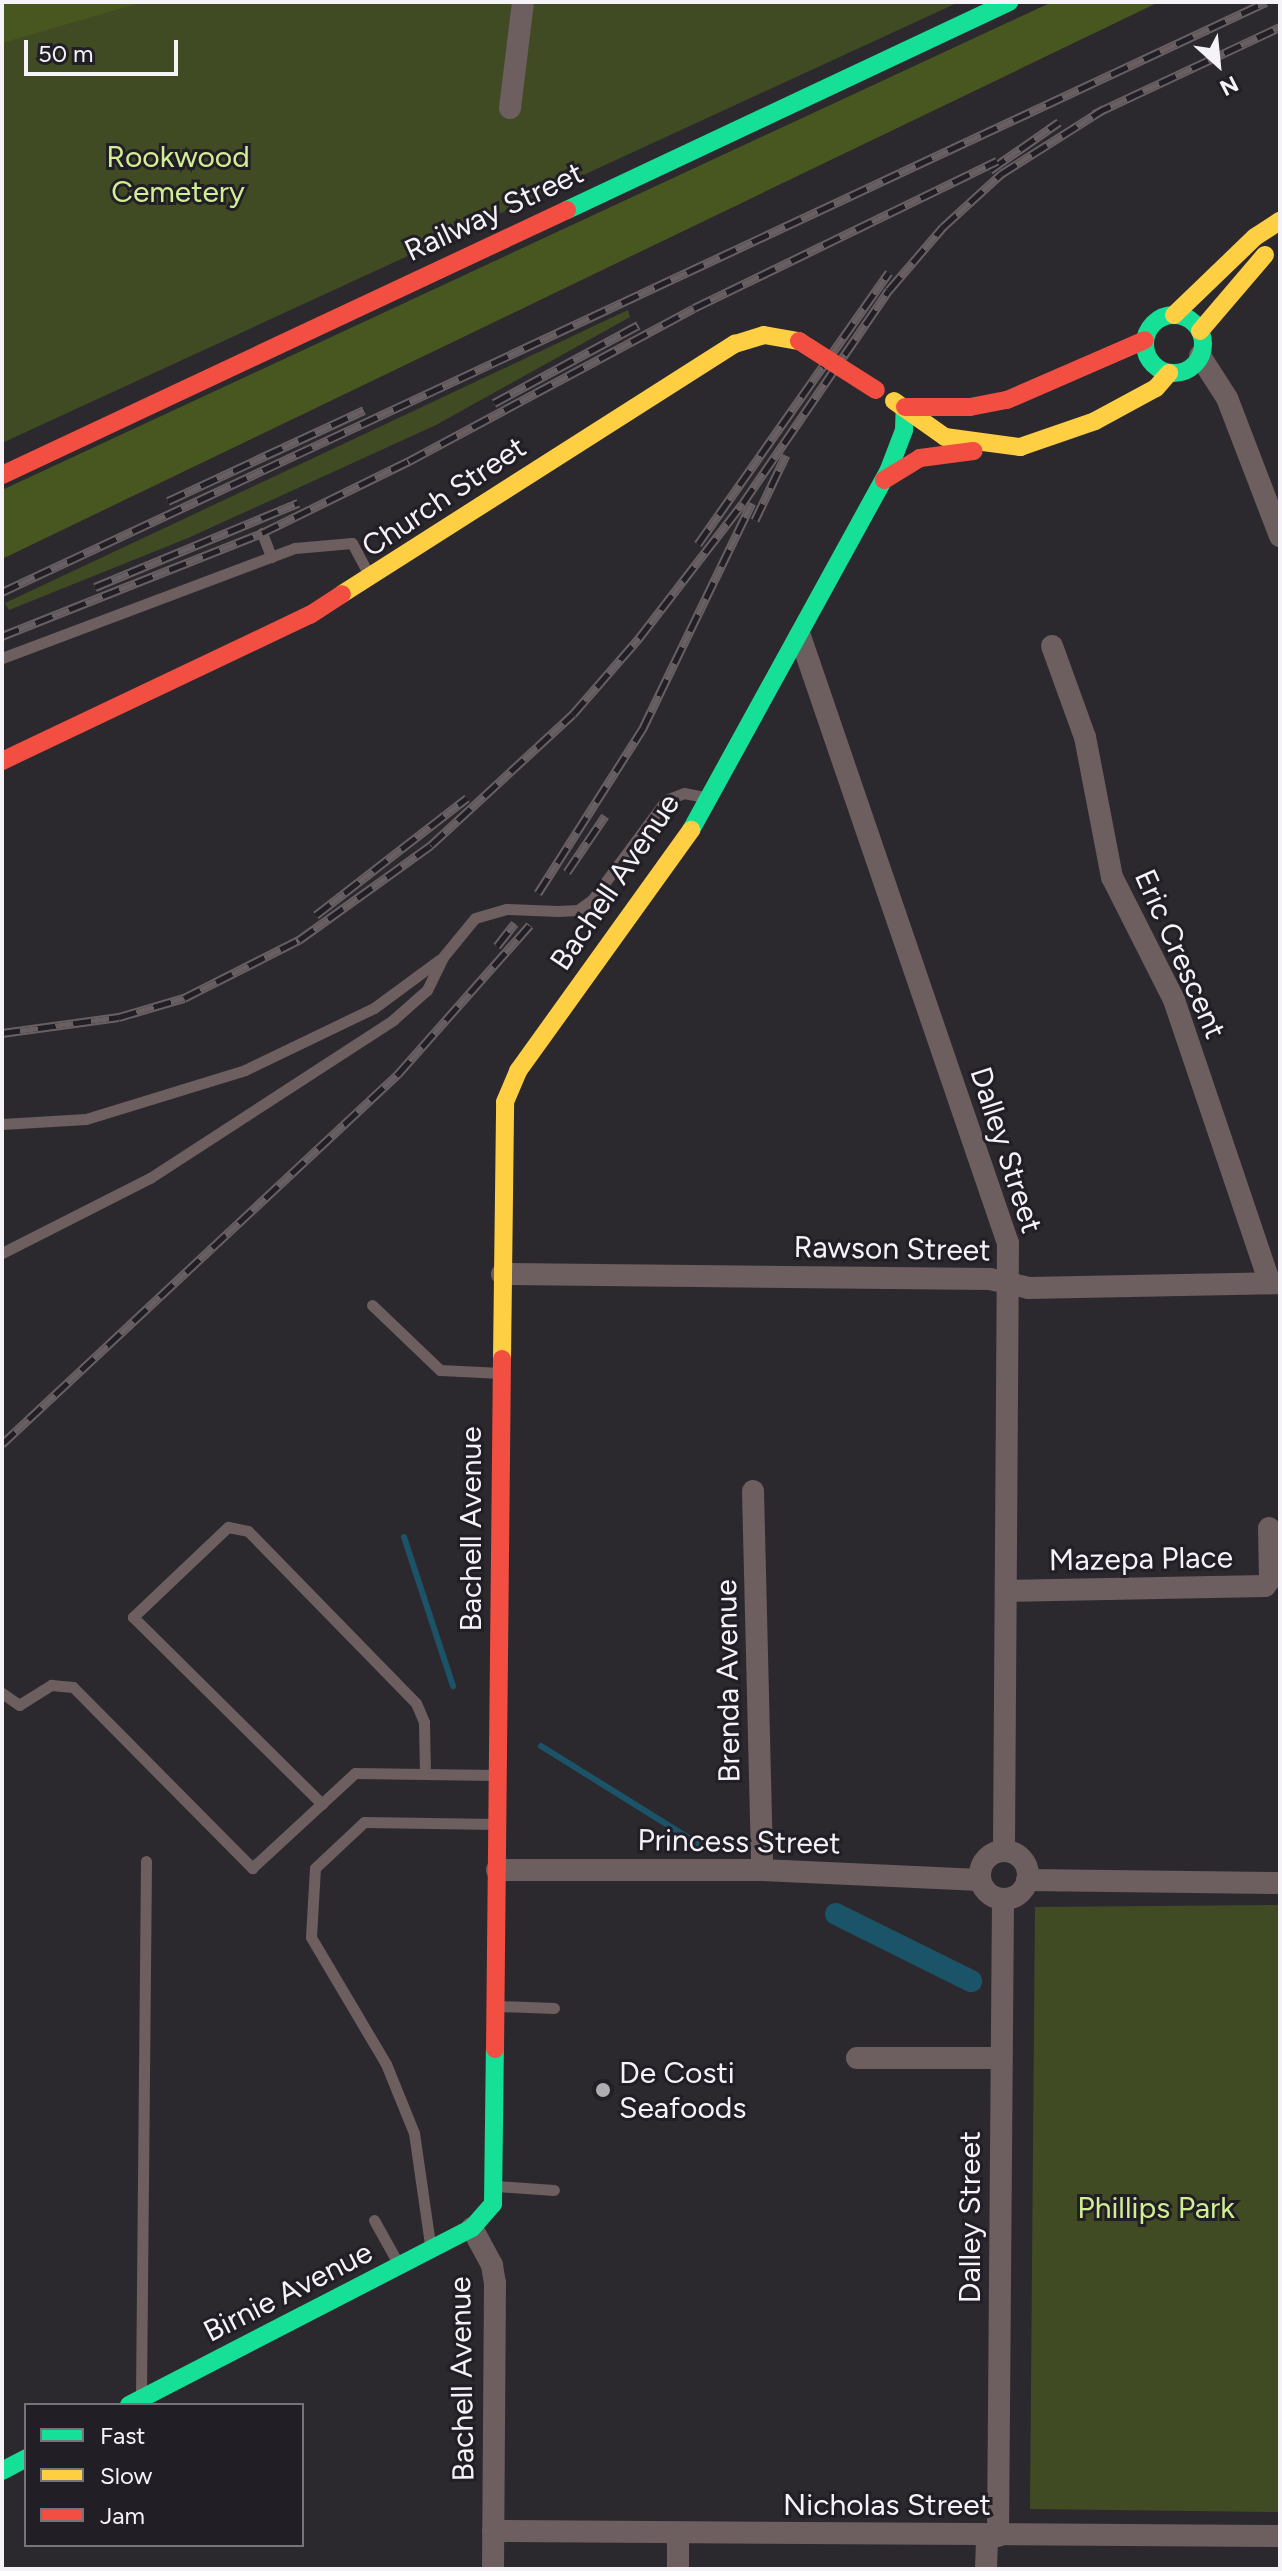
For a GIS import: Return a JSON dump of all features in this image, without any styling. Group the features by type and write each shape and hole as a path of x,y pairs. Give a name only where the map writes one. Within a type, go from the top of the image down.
{"main road":[{"name":"Railway Street","path":"2,475 1010,2"},
{"path":"1280,221 1255,237 1174,315 1152,324 1145,340 1150,362 1169,373 1187,370 1200,356 1200,331 1249,270 1280,243"},
{"path":"1174,315 1187,318 1200,331"},
{"name":"Church Street","path":"2,761 310,615 371,579 706,360 749,338 799,341 905,407 919,423 945,437 1020,447 1060,437 1095,421 1156,388 1169,373"},
{"path":"905,407 970,407 1007,400 1145,340"},
{"name":"Bachell Avenue","path":"472,2228 488,2214 496,2186 502,1119 511,1086 662,877 709,798 884,480 904,430 905,407"},
{"name":"Bachell Avenue","path":"833,569 863,477 887,423 905,407"},
{"path":"884,480 929,455 1020,447"},
{"name":"Birnie Avenue","path":"135,2402 472,2228"},
{"path":"2,2471 24,2459"}],"street":[{"path":"510,108 523,2"},
{"path":"1200,356 1227,398 1280,536"},
{"name":"Dalley Street","path":"800,636 1008,1243 1004,1851"},
{"name":"Eric Crescent","path":"1052,646 1085,737 1112,877 1174,1000 1275,1283"},
{"name":"Rawson Street","path":"502,1274 1010,1282 1028,1288 1275,1283"},
{"name":"Brenda Avenue","path":"753,1491 762,1870"},
{"name":"Mazepa Place","path":"1007,1591 1265,1586 1270,1579 1269,1528"},
{"path":"1004,1851 1022,1860 1027,1880 1018,1894 1003,1899 988,1893 980,1880 985,1860 1004,1851"},
{"name":"Princess Street","path":"497,1870 762,1870 980,1880"},
{"path":"1027,1880 1280,1883"},
{"name":"Dalley Street","path":"986,2569 992,2536 1003,1899"},
{"path":"857,2058 1001,2058"},
{"name":"Bachell Avenue","path":"472,2228 492,2265 495,2283 493,2569"},
{"name":"Nicholas Street","path":"493,2531 1280,2536"},
{"path":"678,2533 678,2569"}],"lane":[{"path":"262,533 271,557"},
{"path":"2,658 271,557 320,542 352,543 371,579"},
{"path":"2,1253 150,1178 393,1020 427,990 443,957 475,918 507,909 578,910 592,900 666,800 684,793 709,798"},
{"path":"2,1124 86,1119 245,1070 374,1008 443,957"},
{"path":"372,1305 440,1370 502,1373"},
{"path":"322,1804 133,1617 228,1527 248,1531 416,1703 424,1722 425,1774"},
{"path":"2,1693 19,1705 51,1685 73,1687 252,1868 355,1773 499,1775"},
{"path":"431,2249 414,2133 386,2064 311,1937 315,1868 364,1822 498,1824"},
{"path":"135,2402 146,1861"},
{"path":"497,2006 554,2008"},
{"path":"496,2186 554,2190"},
{"path":"374,2220 399,2265"}],"green space":[{"name":"Rookwood Cemetery","path":"2,2 959,2 2,443"},
{"path":"2,2 143,2 2,43"},
{"path":"1052,2 1159,2 2,559 2,490"},
{"path":"628,310 630,317 436,425 188,538 9,610 5,603"},
{"name":"Phillips Park","path":"1280,1905 1280,2512 1030,2509 1035,1907"}],"waterway":[{"path":"404,1537 453,1686"},
{"path":"541,1746 708,1850"},
{"path":"836,1914 971,1981"}],"railway":[{"path":"2,592 1266,2"},
{"path":"1094,114 1280,27"},
{"path":"2,1033 119,1017 184,998 299,940 431,845 573,714 639,638 743,503 889,290 943,227 1001,174 1104,109"},
{"path":"990,170 1059,122"},
{"path":"2,636 262,533 409,461 694,308 997,161"},
{"path":"698,544 889,272"},
{"path":"494,403 638,325"},
{"path":"168,501 364,410"},
{"path":"755,520 786,455"},
{"path":"95,587 298,503"},
{"path":"538,893 643,728 752,503"},
{"path":"316,915 467,798"},
{"path":"567,872 605,816"},
{"path":"497,946 515,923"},
{"path":"2,1444 398,1074 530,925"}],"traffic: fast":[{"path":"567,210 1010,2"},
{"path":"1174,315 1185,317 1194,324 1201,333 1203,344 1201,355 1194,364 1185,371 1174,373 1163,371 1154,364 1147,355 1145,344 1147,333 1154,324 1163,317 1174,315"},
{"path":"691,830 888,472 904,430 905,407"},
{"path":"133,2403 472,2228 493,2204 495,2049"},
{"path":"2,2471 24,2459"}],"traffic: slow":[{"path":"1174,315 1255,237 1280,221"},
{"path":"1200,331 1265,255"},
{"path":"342,594 735,344 764,335 799,341"},
{"path":"894,401 945,437 1020,447 1095,421 1156,388 1169,373"},
{"path":"502,1359 505,1102 518,1071 691,830"}],"traffic: jam":[{"path":"2,475 567,210"},
{"path":"905,407 970,407 1007,400 1145,340"},
{"path":"799,341 876,390"},
{"path":"884,480 920,458 974,451"},
{"path":"2,761 310,615 342,594"},
{"path":"495,2049 502,1359"}],"place":[{"name":"De Costi Seafoods","path":"603,2090"}]}
